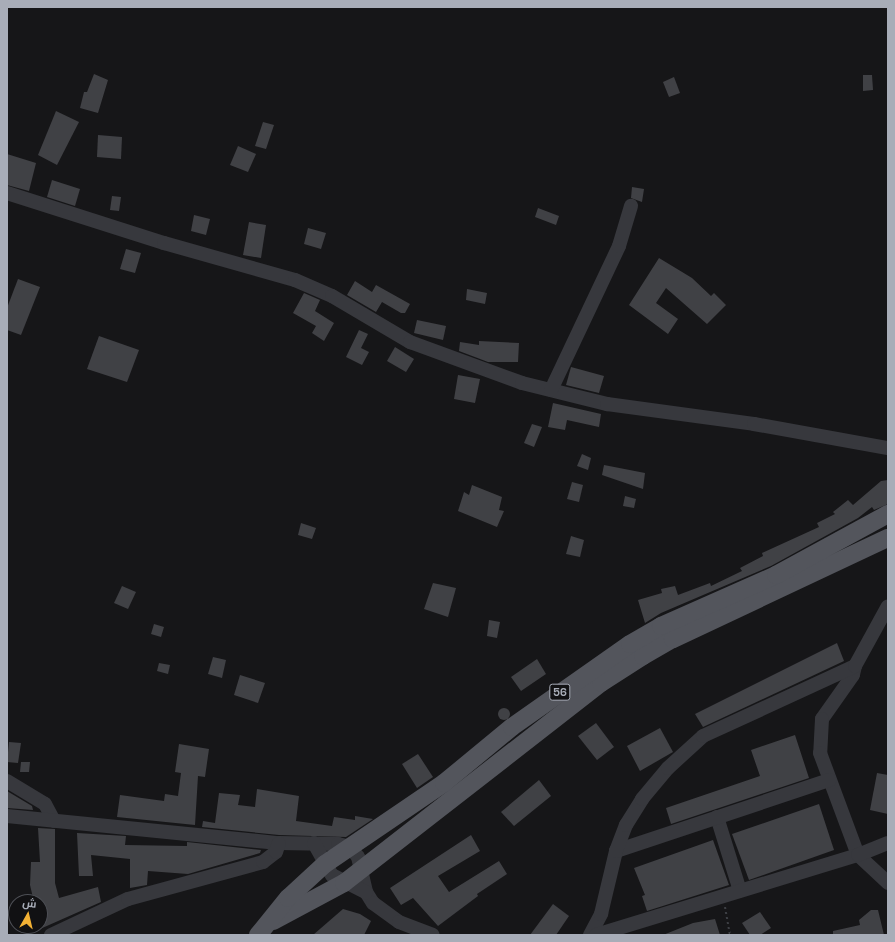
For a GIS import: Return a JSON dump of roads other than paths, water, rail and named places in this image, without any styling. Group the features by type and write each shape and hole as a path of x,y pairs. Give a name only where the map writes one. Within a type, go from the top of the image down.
{"main road":[{"name":"56","path":"263,929 288,898 325,864 444,783 512,727 630,644 661,626 776,575 888,514"},
{"name":"56","path":"263,929 344,883 601,683 643,656 673,639 888,538"}],"street":[{"path":"7,193 164,243 295,280 332,296 410,342 432,352 551,390 607,404 754,424 888,448"},
{"path":"551,390 619,246 631,206"},
{"path":"888,606 855,666 853,675 822,719 819,733 820,753 858,855 888,883"},
{"path":"590,935 601,914 616,851 626,825 642,799 668,768 702,736 855,666"},
{"path":"616,851 830,780"},
{"path":"7,781 45,804 54,821"},
{"path":"7,816 279,843 326,842 350,847 358,857 366,892 372,902 411,931 433,935"},
{"path":"717,817 740,891"},
{"path":"51,935 128,899 264,862 276,852 279,843"},
{"path":"314,843 332,875 344,883 366,892"},
{"path":"596,935 858,855 888,843"}]}
